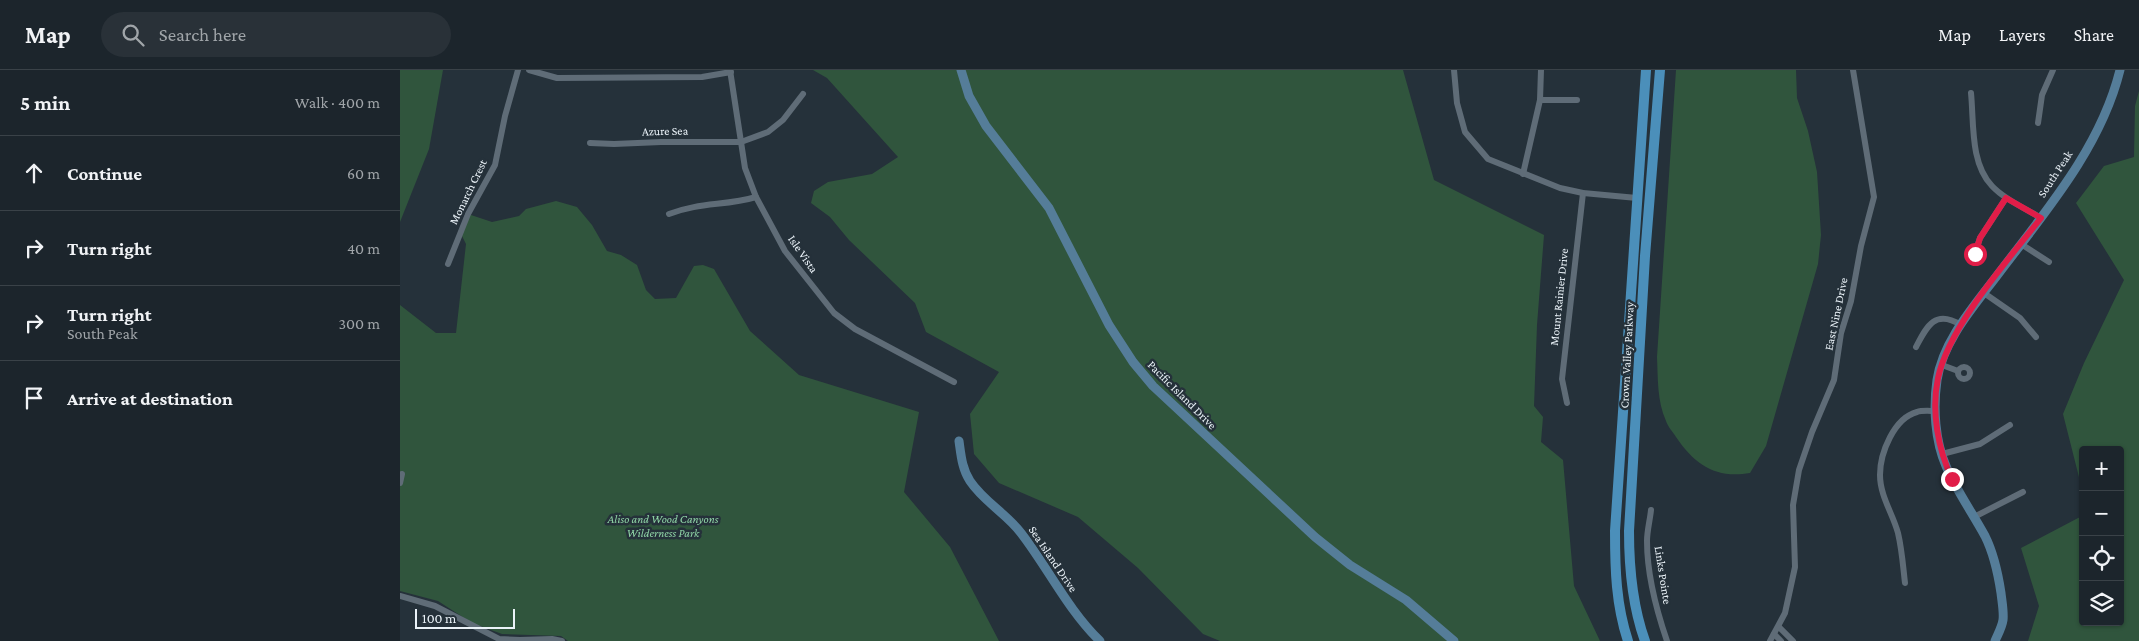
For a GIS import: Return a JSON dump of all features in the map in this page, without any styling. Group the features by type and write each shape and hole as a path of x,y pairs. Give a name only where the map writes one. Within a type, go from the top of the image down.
{"main road":[{"name":"Crown Valley Parkway","path":"1628,641 1615,577 1615,531 1646,70"},
{"name":"Crown Valley Parkway","path":"1645,641 1634,597 1629,531 1645,256 1660,70"},
{"path":"1645,256 1640,249 1644,210 1637,198 1645,187 1646,168 1653,161"}],"street":[{"name":"Monarch Crest","path":"448,264 468,214 495,165 505,116 518,70"},
{"path":"529,70 557,78 702,77 730,71"},
{"name":"Pacific Island Drive","path":"961,70 969,96 986,126 1049,208 1109,325 1133,362 1153,386 1315,537 1350,565 1406,600 1454,641"},
{"path":"1454,70 1457,103 1468,137 1488,159 1560,188 1583,193 1637,198"},
{"path":"1523,174 1540,100 1541,70"},
{"name":"East Nine Drive","path":"1779,627 1795,567 1793,505 1799,470 1812,432 1834,380 1841,333 1851,301 1861,246 1874,197 1852,70"},
{"path":"2038,122 2042,95 2053,70"},
{"name":"South Peak","path":"1995,641 2003,620 1999,580 1992,552 1974,516 1952,479 1942,454 1936,411 1938,378 1942,365 1961,325 2041,218 2077,166 2101,122 2120,70"},
{"name":"Isle Vista","path":"730,71 745,168 756,197 785,251 834,314 854,330 954,382"},
{"path":"1971,93 1976,153 1982,171 1992,186 2006,198 2041,218"},
{"name":"Azure Sea","path":"590,143 740,142 768,132 783,120 803,94"},
{"path":"1540,100 1577,100"},
{"name":"Mount Rainier Drive","path":"1567,402 1562,379 1583,193"},
{"path":"669,214 699,205 734,203 756,197"},
{"path":"1975,254 1980,238 2006,198"},
{"path":"2021,244 2049,262"},
{"path":"1984,293 2020,318 2036,337"},
{"path":"1916,347 1925,329 1932,322 1941,318 1953,320 1961,325"},
{"path":"1942,365 1958,371"},
{"path":"1905,583 1898,531 1885,498 1880,475 1889,437 1900,422 1916,412 1936,411"},
{"path":"1942,454 1980,444 2010,425"},
{"name":"Sea Island Drive","path":"960,441 961,461 970,481 991,506 1020,531 1068,603 1100,641"},
{"path":"400,483 402,474"},
{"path":"1974,516 2023,492"},
{"name":"Links Pointe","path":"1651,510 1647,539 1648,558 1657,612 1667,641"},
{"path":"400,596 435,606 499,639 562,641"},
{"path":"1770,641 1779,627 1792,640"},
{"path":"1774,634 1781,641"}],"green space":[{"path":"400,70 443,70 429,149 400,222"},
{"path":"813,70 1403,70 1434,180 1544,235 1537,325 1534,406 1543,417 1541,442 1563,460 1574,586 1600,641 1220,641 1203,634 1138,568 1078,517 999,483 974,454 970,414 999,372 926,332 915,303 849,240 830,217 811,203 814,191 828,182 872,174 898,157 827,78"},
{"path":"1676,70 1796,70 1797,98 1808,131 1817,172 1821,235 1818,264 1766,446 1750,473 1727,474 1717,472 1699,462 1683,447 1668,425 1659,397 1657,357"},
{"path":"2139,91 2139,641 2028,641 2039,606 2021,548 2079,518 2079,626 2124,626 2124,446 2079,446 2079,477 2063,414 2084,363 2124,280 2076,203 2104,166 2134,157 2135,106"},
{"name":"Aliso and Wood Canyons Wilderness Park","path":"556,201 577,207 592,225 607,251 621,255 637,265 646,290 655,299 676,298 694,266 703,265 714,269 750,331 799,375 919,412 904,492 950,547 999,641 568,641 561,636 502,634 472,623 438,601 400,591 400,305 436,333 456,333 466,244 461,234 468,214 492,222 519,216 526,209"}],"route":[{"path":"1952,479 1942,454 1937,424 1936,395 1938,378 1944,359 1961,325 2041,218 2006,198 1980,238 1975,254"}]}
